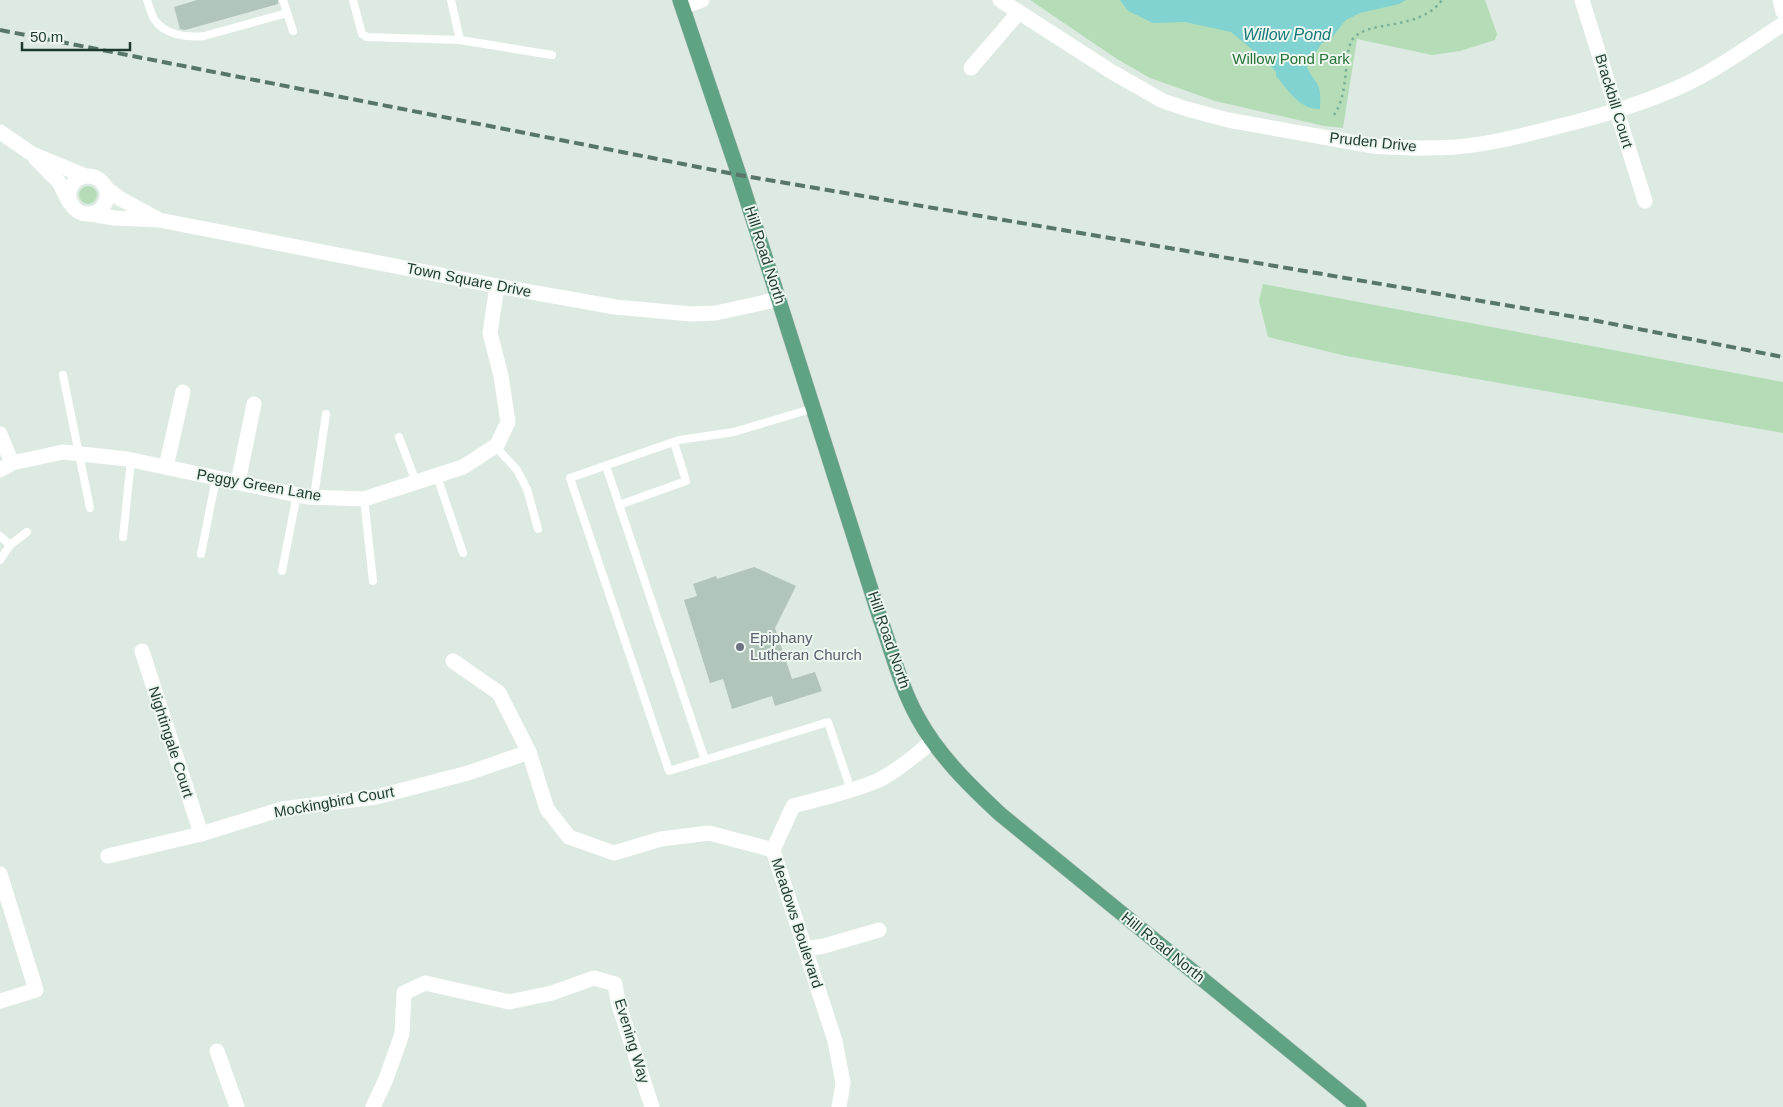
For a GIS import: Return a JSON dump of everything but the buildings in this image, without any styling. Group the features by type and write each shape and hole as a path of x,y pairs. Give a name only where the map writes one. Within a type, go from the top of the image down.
{"main road":[{"name":"Hill Road North","path":"682,4 901,678 917,718 955,770 1000,814 1359,1107"}],"street":[{"path":"682,4 702,0"},
{"name":"Pruden Drive","path":"1000,0 1112,72 1164,101 1228,120 1368,145 1415,148 1457,147 1478,144 1617,111 1660,95 1696,78 1783,24"},
{"name":"Brackbill Court","path":"1582,0 1645,201"},
{"path":"1780,0 1783,12"},
{"path":"971,68 1019,12"},
{"name":"Town Square Drive","path":"0,132 32,154 59,182 69,202 78,212 114,218 159,220 497,286 615,306 692,314 724,311 779,299"},
{"name":"Town Square Drive","path":"32,154 85,176 100,180 106,188 119,198 159,220"},
{"path":"69,202 71,185 79,178 85,176"},
{"path":"90,214 99,211 103,207 107,198 106,188"},
{"name":"Peggy Green Lane","path":"6,467 63,452 78,453 131,460 314,497 364,499 463,467 495,446 508,422 501,376 490,333 497,286"},
{"path":"166,467 183,392"},
{"path":"238,482 254,404"},
{"path":"0,434 6,467"},
{"name":"Nightingale Court","path":"142,651 201,834"},
{"path":"453,661 498,693 529,752 547,809 569,837 614,853 661,839 709,833 773,850"},
{"name":"Meadows Boulevard","path":"839,1107 843,1083 835,1041 773,850 793,806 851,790 879,779 898,768 932,741"},
{"name":"Mockingbird Court","path":"108,856 201,834 282,809 376,797 468,773 529,752"},
{"path":"0,874 36,990 0,1001"},
{"path":"805,949 824,946 878,930"},
{"name":"Evening Way","path":"373,1107 386,1079 402,1034 404,993 424,983 509,1002 552,993 594,978 615,984 618,1002 652,1107"},
{"path":"217,1051 237,1107"}],"lane":[{"path":"147,0 154,19 166,29 191,38 287,13"},
{"path":"283,0 293,30"},
{"path":"354,0 362,34 367,37 460,40 552,55"},
{"path":"450,0 460,40"},
{"path":"63,375 90,508"},
{"path":"814,408 734,432 674,442 570,478 669,771 828,722 851,790"},
{"path":"314,497 326,414"},
{"path":"398,437 416,482"},
{"path":"620,505 686,481 674,442"},
{"path":"495,446 517,470 527,489 538,528"},
{"path":"123,538 131,460"},
{"path":"606,466 705,760"},
{"path":"437,476 463,553"},
{"path":"201,554 216,478"},
{"path":"282,570 297,494"},
{"path":"364,499 373,581"},
{"path":"0,560 10,545 27,532"},
{"path":"0,536 10,545"}],"path":[{"path":"1334,115 1339,107 1352,40 1359,34 1376,28 1416,20 1428,14 1442,0"}],"green space":[{"name":"Willow Pond Park","path":"1030,0 1485,0 1497,34 1495,40 1460,51 1432,55 1357,39 1343,128 1324,126 1215,101 1150,78 1117,59"},
{"path":"88,186 94,189 97,195 94,201 88,204 82,201 79,195 82,189"},
{"path":"1263,284 1783,382 1783,433 1346,356 1268,337 1259,301"}],"water":[{"name":"Willow Pond","path":"1120,0 1406,0 1399,4 1360,13 1346,20 1329,41 1322,43 1307,66 1319,88 1320,109 1300,103 1276,76 1276,72 1267,62 1231,32 1185,22 1153,23 1128,11"}],"railway":[{"path":"0,30 739,175 1587,319 1783,357"}],"place":[{"name":"Epiphany Lutheran Church","path":"740,647"}]}
